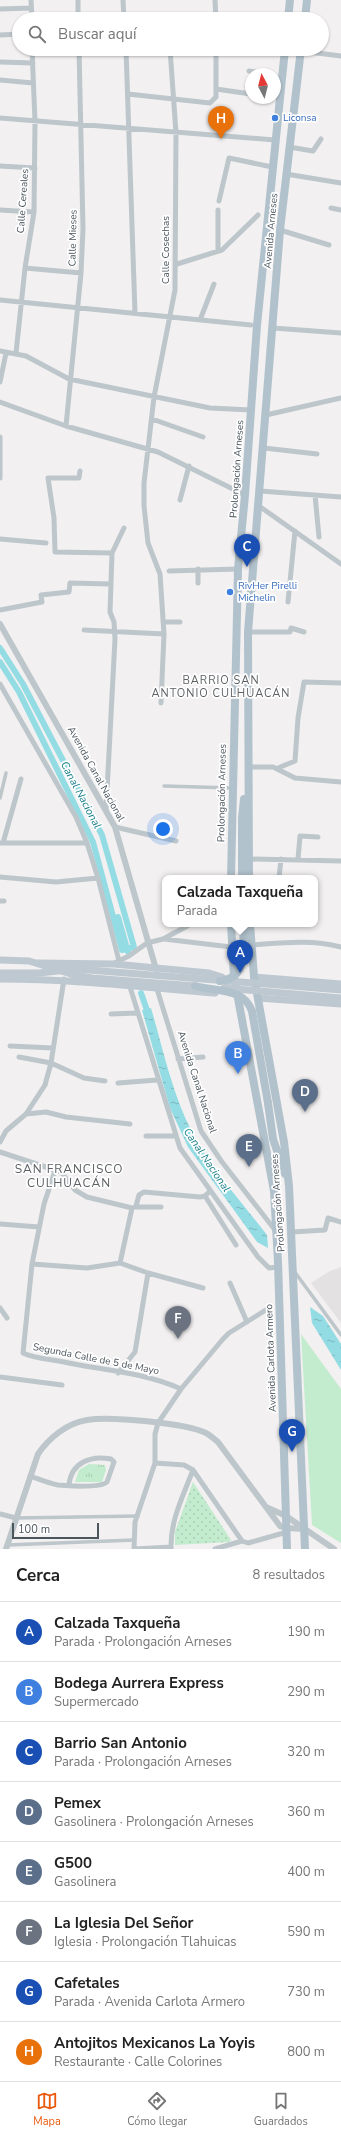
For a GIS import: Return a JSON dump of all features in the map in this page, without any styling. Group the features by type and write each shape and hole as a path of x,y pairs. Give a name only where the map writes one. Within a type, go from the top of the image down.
{"main road":[{"path":"289,12 290,0"},
{"path":"306,12 307,0"},
{"name":"Avenida Arneses","path":"281,68 283,56"},
{"name":"Avenida Arneses","path":"266,415 280,230 300,56"},
{"name":"Avenida Arneses","path":"254,325 275,140 277,104"},
{"name":"Prolongación Arneses","path":"231,875 234,653 238,569 246,495 254,325"},
{"path":"249,875 248,632 266,415"},
{"path":"242,875 242,818 248,779"},
{"name":"Prolongación Arneses","path":"231,927 234,977 272,1176 278,1264"},
{"path":"220,981 235,975 242,964 243,927"},
{"name":"Prolongación Arneses","path":"250,927 254,977 284,1142 292,1232 292,1268"},
{"path":"0,960 37,963 116,962 156,969 209,973 222,977 228,983 232,982 234,977"},
{"path":"37,963 74,975 341,998"},
{"path":"0,974 39,974 76,969 341,990"},
{"path":"206,992 210,990 214,984 209,973"},
{"path":"254,977 341,984"},
{"path":"0,979 64,979 130,987 206,992 238,996"},
{"path":"283,979 276,983 274,988 276,996 283,1000"},
{"path":"195,986 234,993 249,1004 252,1012 273,1139 289,1186"},
{"path":"258,998 341,1004"},
{"name":"Avenida Carlota Armero","path":"278,1264 287,1549"},
{"path":"292,1268 305,1549"}],"street":[{"path":"31,0 31,12"},
{"path":"78,0 78,12"},
{"path":"123,0 124,12"},
{"path":"215,0 216,12"},
{"path":"0,10 31,8"},
{"path":"0,35 12,34"},
{"path":"329,54 341,56"},
{"name":"Calle Cereales","path":"16,353 25,268 34,212 35,122 32,56"},
{"name":"Calle Mieses","path":"66,426 69,379 81,273 83,229 79,56"},
{"path":"126,56 135,313"},
{"name":"Calle Cosechas","path":"161,703 164,634 160,574 146,534 144,483 154,398 175,290 177,264 176,133 170,56"},
{"path":"128,94 210,103 216,97 216,56"},
{"path":"0,62 33,63"},
{"path":"0,80 33,83"},
{"path":"216,89 245,93"},
{"path":"0,118 128,130 275,140"},
{"path":"290,147 313,151 321,139"},
{"path":"219,202 229,158 272,167"},
{"path":"0,166 35,168"},
{"path":"286,174 341,183"},
{"path":"331,208 341,210"},
{"path":"0,210 34,212"},
{"path":"218,210 218,251"},
{"path":"177,264 222,250 258,215"},
{"path":"280,230 329,245"},
{"path":"25,268 81,273"},
{"path":"200,320 214,284"},
{"path":"0,300 254,325"},
{"path":"273,328 341,334"},
{"path":"0,351 26,356 69,379 154,398 210,408 251,410"},
{"path":"0,382 6,353"},
{"path":"266,415 341,398"},
{"path":"0,402 66,426 148,449 189,466 246,495"},
{"path":"152,419 203,437"},
{"path":"0,438 0,478"},
{"path":"264,448 318,454"},
{"path":"180,500 189,466"},
{"path":"80,471 79,478 48,478 54,518 55,552 112,553"},
{"path":"260,492 341,497"},
{"path":"315,495 319,537"},
{"path":"259,506 341,564"},
{"path":"106,810 114,632 114,622 110,612 110,584 112,553 124,528"},
{"path":"288,602 295,532"},
{"path":"0,539 46,543"},
{"path":"198,569 198,583"},
{"path":"169,571 238,569"},
{"path":"0,610 42,602 41,595 69,592 70,584 110,584"},
{"path":"163,622 180,622"},
{"name":"Avenida Canal Nacional","path":"0,624 115,827 147,943 156,969"},
{"path":"248,632 290,632 291,628 304,632"},
{"path":"84,630 164,634"},
{"path":"248,767 278,768 295,761 298,718 304,682 341,684"},
{"path":"0,684 69,804 87,843 98,878 116,962 129,956 147,943 163,939 185,927"},
{"path":"278,768 288,776 295,778 341,782"},
{"path":"0,798 6,773"},
{"path":"21,779 2,843 87,843"},
{"path":"164,786 233,788"},
{"path":"115,827 176,842"},
{"path":"298,859 300,836 318,837"},
{"path":"249,859 341,861"},
{"path":"279,875 281,859"},
{"path":"0,877 56,882 98,878"},
{"path":"163,939 231,947"},
{"path":"251,945 306,942 324,943 341,947"},
{"path":"0,1142 6,1131 26,1114 45,1085 51,1063 64,979"},
{"path":"130,987 175,1136 187,1160 258,1258 269,1268 278,1264"},
{"name":"Avenida Canal Nacional","path":"157,989 178,1059 205,1139 276,1230"},
{"path":"111,1014 138,1013"},
{"path":"10,1046 53,1048"},
{"path":"178,1059 203,1057"},
{"path":"19,1058 51,1063 84,1078 105,1081"},
{"path":"118,1083 157,1080"},
{"path":"26,1114 46,1112 66,1117 130,1124"},
{"path":"146,1136 175,1136"},
{"path":"0,1152 54,1171 61,1172 74,1190 87,1197 134,1207 161,1206"},
{"name":"Segunda Calle de 5 de Mayo","path":"54,1171 39,1227 32,1264 23,1353 166,1383 182,1389"},
{"path":"120,1263 134,1207 139,1195 142,1193 205,1196 210,1191"},
{"path":"205,1196 236,1245"},
{"path":"292,1232 325,1230 328,1218 341,1222"},
{"path":"0,1224 39,1227"},
{"path":"32,1264 86,1268 120,1263 148,1273 203,1288"},
{"path":"292,1268 341,1335"},
{"path":"118,1373 135,1352 148,1273"},
{"path":"230,1283 247,1322"},
{"path":"0,1308 7,1318"},
{"path":"193,1470 172,1524 171,1548 134,1549 134,1531 155,1462 155,1434 158,1423 182,1389 223,1339 270,1308"},
{"path":"0,1377 62,1385"},
{"path":"134,1540 7,1547 38,1454 43,1446 65,1428 98,1419 158,1423 193,1429 206,1433 218,1442 275,1520 287,1530"},
{"path":"30,1476 56,1484 69,1485 104,1485 114,1462 111,1459 97,1458 79,1464 70,1476 69,1485"},
{"path":"155,1462 184,1465 193,1470 242,1541 248,1546 287,1530 304,1529"},
{"path":"266,1506 286,1516 334,1549"},
{"path":"0,1514 16,1518 138,1516"},
{"path":"216,1549 242,1541"}],"shaded area":[{"path":"341,1267 341,1323 311,1283 330,1271"}],"green space":[{"path":"301,1334 341,1389 341,1543 312,1525"},
{"path":"89,1464 105,1465 106,1470 102,1482 75,1482 79,1470"},
{"path":"193,1482 231,1540 229,1542 175,1545 175,1532"}],"water":[{"name":"Canal Nacional","path":"151,1008 173,1086 192,1132 217,1172 267,1235 268,1248 257,1242 188,1147 170,1108 142,1010"},
{"path":"310,1307 323,1316 341,1344 341,1370 312,1323"}],"waterway":[{"name":"Canal Nacional","path":"0,648 23,684 102,835 134,947 122,950 93,842 19,692 0,662"},
{"name":"Canal Nacional","path":"118,917 128,952"},
{"name":"Canal Nacional","path":"141,993 149,1016"}],"place":[{"name":"Liconsa","path":"275,118"},
{"name":"Antojitos Mexicanos La Yoyis","path":"221,139"},
{"name":"Barrio San Antonio","path":"247,567"},
{"name":"RivHer Pirelli Michelin","path":"230,592"},
{"name":"Calzada Taxqueña","path":"240,973"},
{"name":"Bodega Aurrera Express","path":"238,1074"},
{"name":"Pemex","path":"305,1112"},
{"name":"G500","path":"249,1167"},
{"name":"La Iglesia Del Señor","path":"178,1339"},
{"name":"Cafetales","path":"292,1452"}],"district":[{"name":"BARRIO SAN ANTONIO CULHUACÁN","path":"221,686"},
{"name":"SAN FRANCISCO CULHUACÁN","path":"69,1176"}]}
